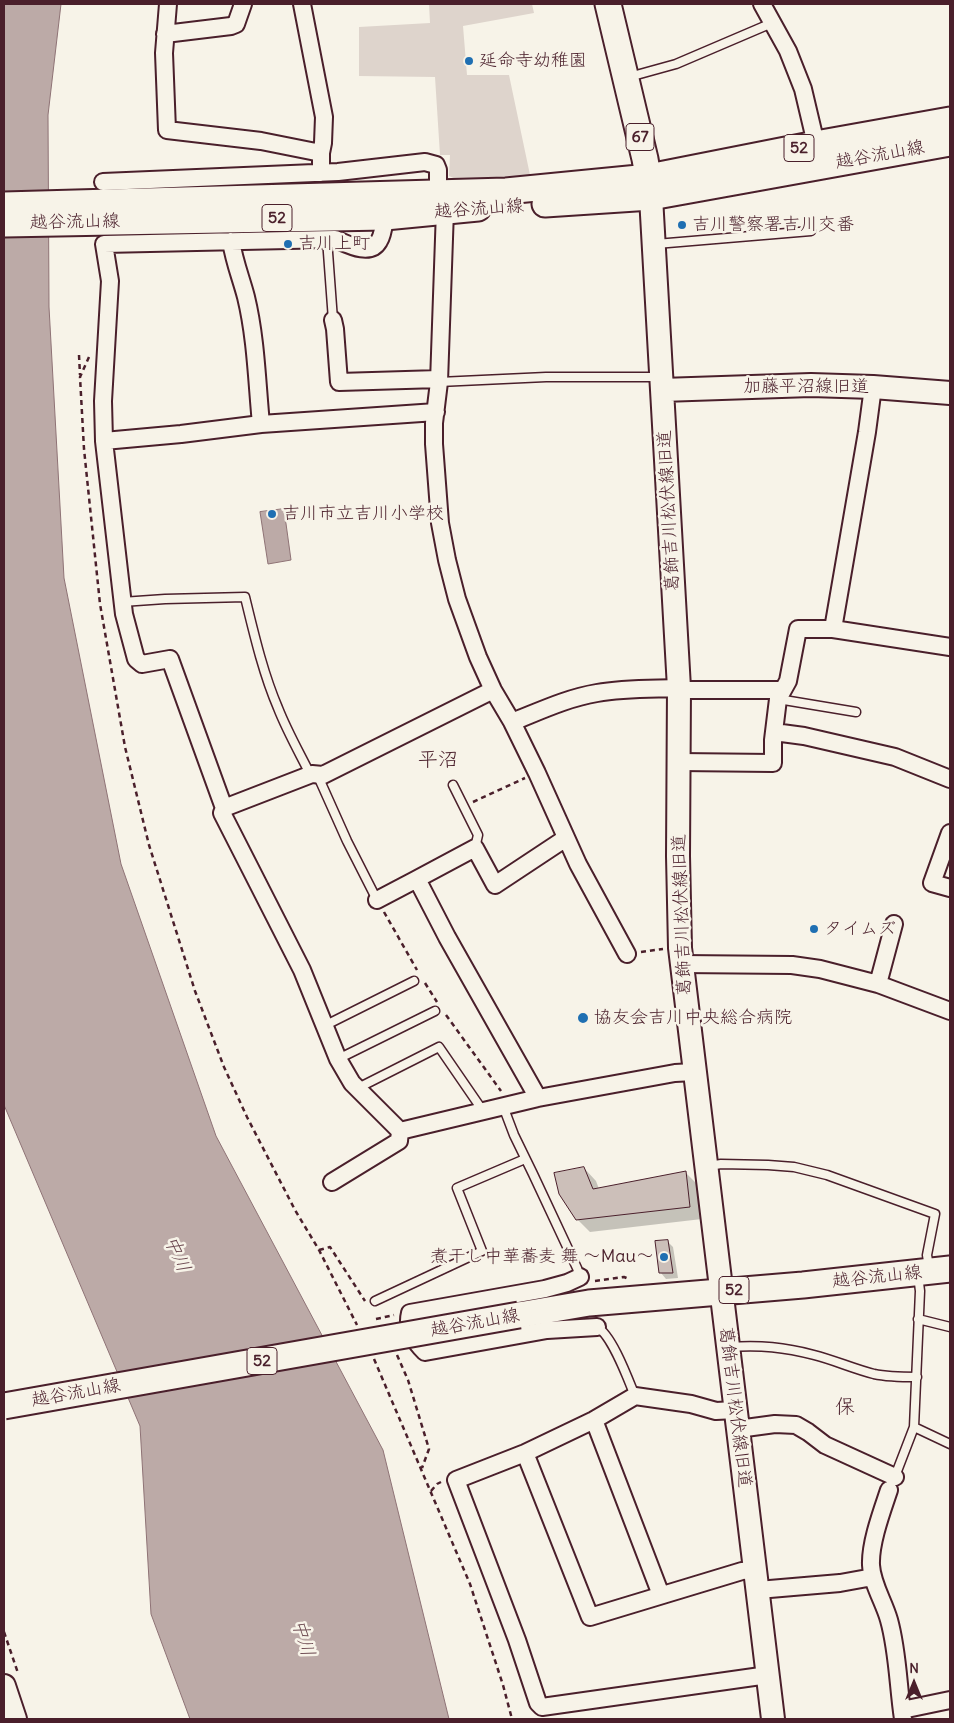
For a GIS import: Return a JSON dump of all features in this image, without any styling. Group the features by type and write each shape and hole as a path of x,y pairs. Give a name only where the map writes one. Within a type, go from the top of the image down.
{"main road":[{"name":"67","path":"608,4 650,187"},
{"name":"越谷流山線","path":"650,187 816,144 950,120"},
{"name":"越谷流山線","path":"72,213 385,217 441,202 506,191 650,187 950,142"},
{"name":"越谷流山線","path":"4,224 72,213 441,202"},
{"name":"52","path":"4,205 72,213"},
{"name":"越谷流山線","path":"4,1406 589,1302 720,1292 933,1271"}],"street":[{"path":"168,4 164,53 166,130 261,141 321,153"},
{"path":"165,34 231,26 236,24 243,4"},
{"path":"302,4 324,117 321,173"},
{"path":"762,4 788,52 803,88 816,144"},
{"path":"103,182 321,173 425,162 431,162 436,165 441,202 439,381 434,444 437,497 447,560 469,635 493,690 538,773 578,864 627,954"},
{"name":"葛飾吉川松伏線旧道","path":"650,187 679,689 681,956 720,1292 773,1719"},
{"path":"385,217 379,241 374,247 364,249 354,248 335,239 104,244 110,281 103,401 104,441 122,602 136,660 142,664 170,659 224,808 222,813 302,970 338,1059 352,1083 400,1131"},
{"path":"231,241 250,321 261,424"},
{"path":"333,320 339,382 439,381"},
{"name":"加藤平沼線旧道","path":"662,383 873,387 950,393"},
{"path":"833,628 873,387"},
{"path":"104,441 261,424 436,412"},
{"path":"679,762 773,763 774,732 780,695 788,681 798,629 833,628 950,647"},
{"path":"512,722 562,702 599,692 679,689 780,695"},
{"path":"224,808 314,774 323,775 493,690"},
{"path":"774,732 804,736 895,757 950,779"},
{"path":"950,833 932,883 950,888"},
{"path":"377,900 475,848 495,885 566,838"},
{"path":"417,879 447,938 538,1098"},
{"path":"878,984 894,924"},
{"path":"681,956 820,969 878,984 950,1011"},
{"path":"400,1131 538,1098 642,1078 694,1072"},
{"path":"332,1182 399,1140 400,1131"},
{"path":"577,1279 545,1289 410,1313 408,1323 415,1343 425,1352 547,1330 597,1327"},
{"path":"768,1675 544,1713 538,1703 517,1640 456,1480 525,1453 594,1420 635,1396 691,1404 716,1411 736,1420 796,1425 825,1446 892,1483 876,1533 871,1564 873,1577 889,1620 894,1644 902,1715 950,1700"},
{"path":"594,1420 662,1594"},
{"path":"525,1453 590,1617 742,1571 757,1580 840,1583 873,1577"},
{"path":"4,1686 14,1719"}],"lane":[{"path":"625,78 676,64 772,23"},
{"path":"654,244 811,231"},
{"path":"327,239 333,320"},
{"path":"439,381 546,377 662,383"},
{"path":"122,602 245,597 277,707 288,733 314,774 377,900"},
{"path":"780,695 856,712"},
{"path":"453,785 478,835 475,848"},
{"path":"324,1026 414,981"},
{"path":"338,1059 435,1011"},
{"path":"358,1088 439,1047 483,1111"},
{"path":"503,1106 514,1135 577,1268 577,1279"},
{"path":"375,1301 482,1251 457,1188 525,1159"},
{"path":"705,1167 721,1164 794,1167 827,1175 935,1214 927,1255 933,1271 920,1290 914,1427 892,1483"},
{"path":"918,1319 950,1327"},
{"path":"597,1327 603,1330 612,1345 635,1396"},
{"path":"728,1347 758,1345 788,1349 873,1374 916,1377"},
{"path":"914,1427 950,1444"}],"path":[{"path":"80,377 91,352"},
{"path":"79,355 84,449 100,604 126,747 152,854 195,991 224,1067 290,1202 358,1326"},
{"path":"463,806 538,773"},
{"path":"627,954 681,956"},
{"path":"577,1279 588,1282 624,1277"},
{"path":"370,1352 379,1368 470,1584 503,1685 512,1719"},
{"path":"431,1490 436,1484"}],"shaded area":[{"path":"429,4 532,4 534,13 463,26 467,75 509,75 530,175 458,180 449,176 450,155 440,155 435,77 359,76 359,27 430,23"}],"water":[{"name":"中川","path":"4,4 61,4 48,115 49,307 64,578 121,864 216,1136 383,1450 449,1719 190,1719 151,1614 140,1426 4,1105"},
{"path":"284,509 291,560 268,564 260,512"}],"building":[{"path":"584,1167 593,1189 686,1171 690,1207 576,1220 559,1194 554,1173"},
{"name":"煮干し中華蕎麦 舞 〜Mau〜","path":"668,1240 673,1273 659,1273 655,1241"}],"place":[{"name":"延命寺幼稚園","path":"469,61"},
{"name":"吉川警察署吉川交番","path":"682,225"},
{"name":"吉川上町","path":"288,244"},
{"name":"吉川市立吉川小学校","path":"272,514"},
{"name":"タイムズ","path":"814,929"},
{"name":"協友会吉川中央総合病院","path":"583,1018"},
{"name":"煮干し中華蕎麦 舞 〜Mau〜","path":"664,1257"}],"district":[{"name":"平沼","path":"438,760"},
{"name":"保","path":"845,1407"}]}
